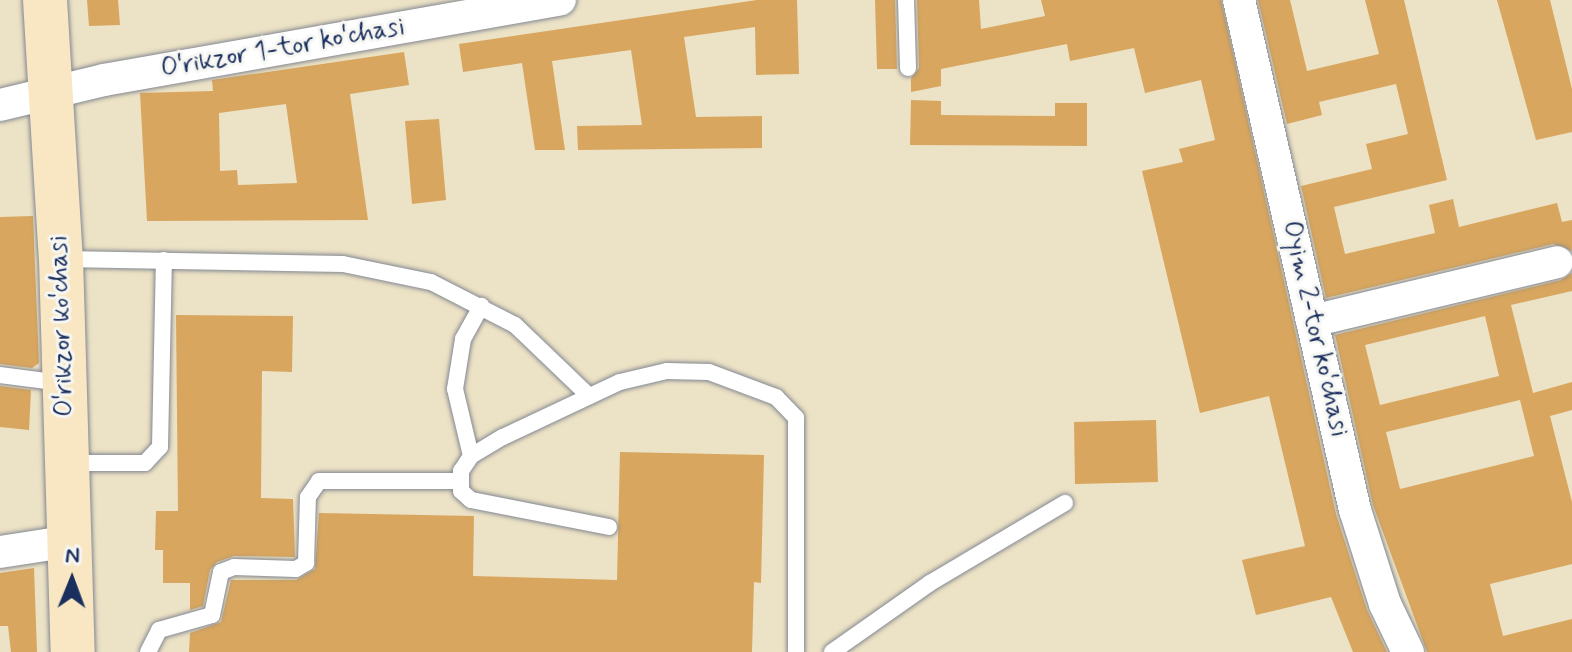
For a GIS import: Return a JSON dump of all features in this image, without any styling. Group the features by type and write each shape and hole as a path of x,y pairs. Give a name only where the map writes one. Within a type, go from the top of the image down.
{"main road":[{"name":"Oʻrikzor koʻchasi","path":"45,0 53,90 61,259 73,652"}],"street":[{"name":"Oʻrikzor 1-tor koʻchasi","path":"0,105 53,90 560,0"},
{"name":"Oyim 2-tor koʻchasi","path":"1239,0 1355,510 1385,604 1408,652"},
{"path":"1312,321 1557,262"},
{"path":"0,552 71,541"}],"lane":[{"path":"906,0 908,68"},
{"path":"61,259 343,264 431,282 515,325 589,396"},
{"path":"68,463 145,463 160,447 164,260"},
{"path":"481,306 463,339 455,389 471,456 460,481 461,491 471,500 609,527"},
{"path":"471,456 620,382 667,371 709,372 776,397 796,418 796,652"},
{"path":"0,375 65,383"},
{"path":"148,652 159,630 212,615 216,576 227,568 302,567 308,497 319,481 460,481"},
{"path":"832,652 930,583 1065,503"}],"building":[{"path":"87,0 118,0 120,25 89,26"},
{"path":"757,0 797,0 799,74 756,75 755,27 684,37 696,117 762,116 762,148 578,150 577,126 642,125 631,50 552,61 565,150 535,150 522,63 463,72 459,44"},
{"path":"875,0 895,0 897,69 877,69"},
{"path":"917,0 979,0 981,29 1045,16 1041,0 1221,0 1336,514 1367,610 1387,652 1353,652 1331,597 1256,615 1242,560 1305,546 1269,396 1200,413 1142,171 1183,162 1179,149 1215,140 1201,80 1145,93 1134,48 1070,61 1067,44 941,69 941,86 911,92 911,78 919,68"},
{"path":"1258,0 1290,0 1307,71 1379,54 1365,0 1404,0 1447,180 1334,207 1345,254 1435,233 1429,205 1453,199 1459,227 1557,203 1562,222 1572,220 1572,251 1553,244 1326,298 1301,186 1372,169 1366,144 1408,134 1396,84 1319,102 1322,115 1287,124"},
{"path":"1497,0 1550,0 1572,89 1572,132 1536,140"},
{"path":"404,52 409,85 350,94 368,220 147,221 140,93 213,91 212,80","holes":["286,104 297,183 238,185 237,170 220,171 219,113"]},
{"path":"911,100 941,101 941,115 1055,116 1055,103 1087,103 1087,146 910,145"},
{"path":"439,119 446,200 412,204 405,121"},
{"path":"33,216 39,363 32,368 0,364 0,217"},
{"path":"1572,273 1572,291 1511,305 1533,393 1572,382 1572,410 1550,416 1572,502 1572,564 1490,584 1503,636 1572,619 1572,652 1427,652 1373,505 1335,335 1561,280","holes":["1485,316 1499,376 1380,405 1365,345","1520,400 1534,456 1400,489 1386,432"]},
{"path":"176,315 293,316 292,372 262,371 261,498 293,499 295,557 234,556 217,562 210,570 203,606 190,610 190,583 163,583 163,550 155,550 156,511 178,511"},
{"path":"0,386 31,390 29,430 0,427"},
{"path":"1156,420 1158,482 1075,484 1074,422"},
{"path":"620,452 764,455 761,583 754,582 752,652 189,652 190,633 221,622 231,580 296,580 315,569 319,513 474,516 473,576 617,580"},
{"path":"34,568 37,652 11,652 8,626 0,626 0,573"}]}
